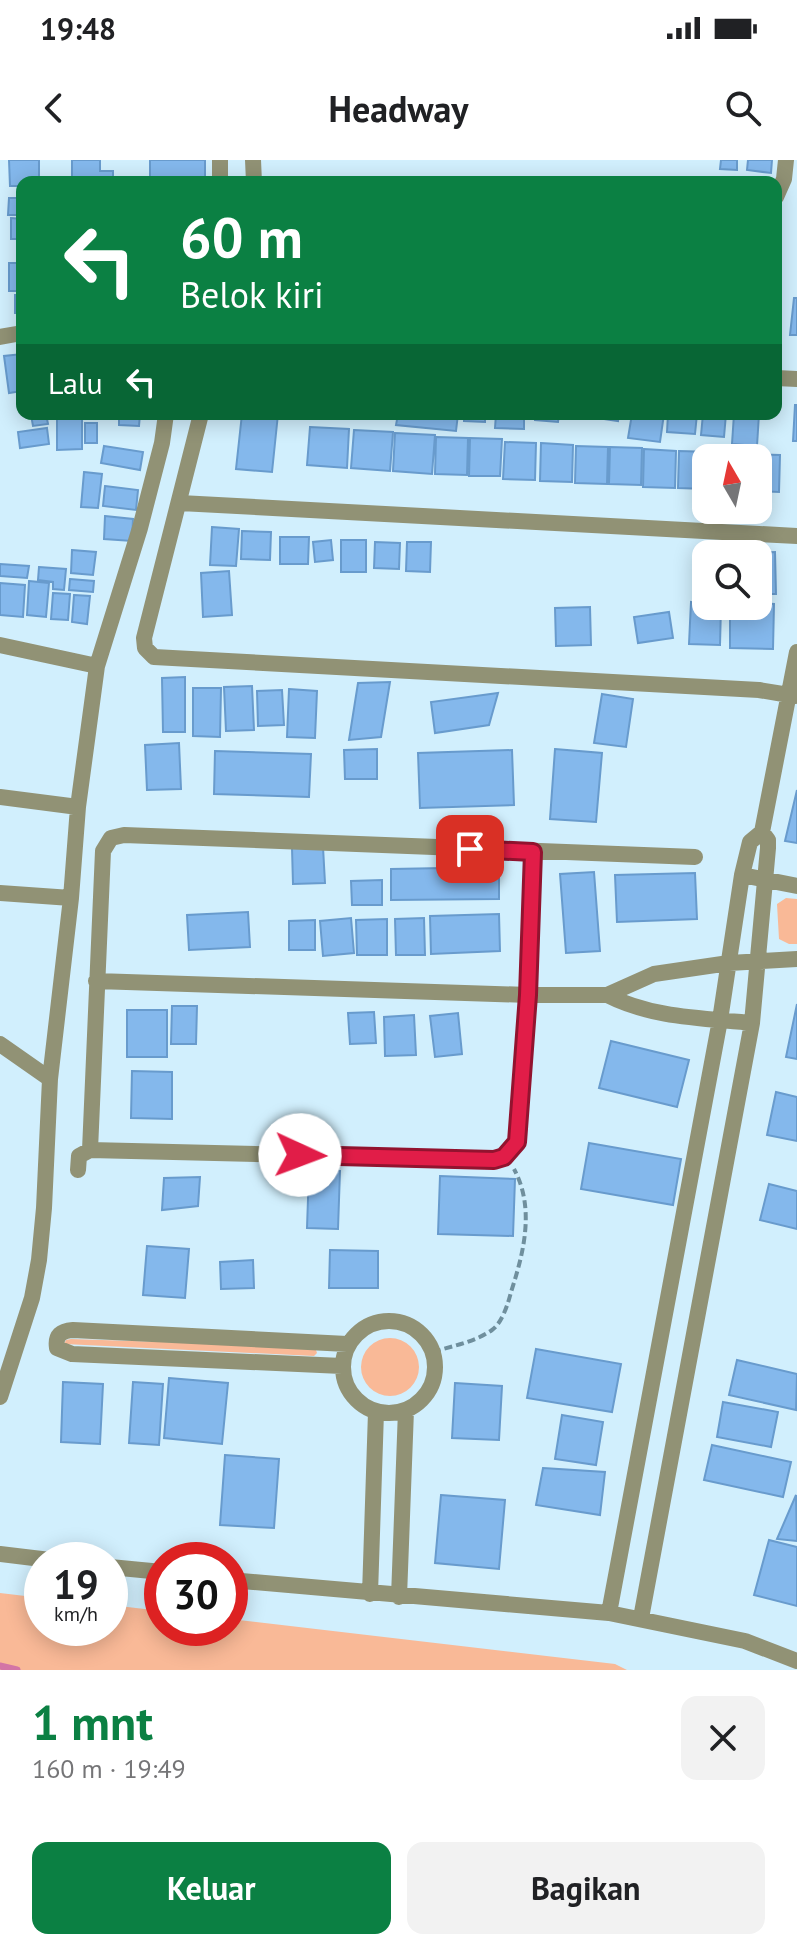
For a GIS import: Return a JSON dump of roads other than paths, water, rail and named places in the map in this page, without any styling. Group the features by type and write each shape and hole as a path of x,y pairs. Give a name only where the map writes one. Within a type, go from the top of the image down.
{"street":[{"path":"782,184 786,160"},
{"path":"0,1397 32,1298 39,1260 50,1079 78,807 97,666 140,528 165,420"},
{"path":"200,420 144,638 145,648 154,657 744,689 792,695"},
{"path":"180,503 797,536"},
{"path":"0,645 97,666"},
{"path":"609,1613 720,1020 742,875 750,842 762,832 792,695 797,652"},
{"path":"0,797 78,807"},
{"path":"641,1618 752,1023 766,879 768,840 762,832"},
{"path":"90,1150 103,851 111,838 695,857"},
{"path":"78,1170 79,1156 90,1150 479,1159 504,1157 517,1142 528,995 533,852"},
{"path":"742,875 797,886"},
{"path":"0,893 71,898"},
{"path":"96,981 607,995 654,974 729,963 797,959"},
{"path":"607,995 626,1005 646,1010 752,1023"},
{"path":"0,1044 50,1079"},
{"path":"396,1321 415,1328 433,1352 433,1381 423,1398 406,1410 376,1412 351,1395 344,1381 342,1366 347,1344 376,1322 396,1321"},
{"path":"342,1366 72,1354 57,1348 57,1342 63,1331 73,1330 347,1344"},
{"path":"399,1597 406,1410"},
{"path":"370,1594 376,1412"},
{"path":"0,1554 24,1557"},
{"path":"248,1582 609,1613 745,1641 797,1661"}],"waterway":[{"path":"0,1666 17,1670"}]}
